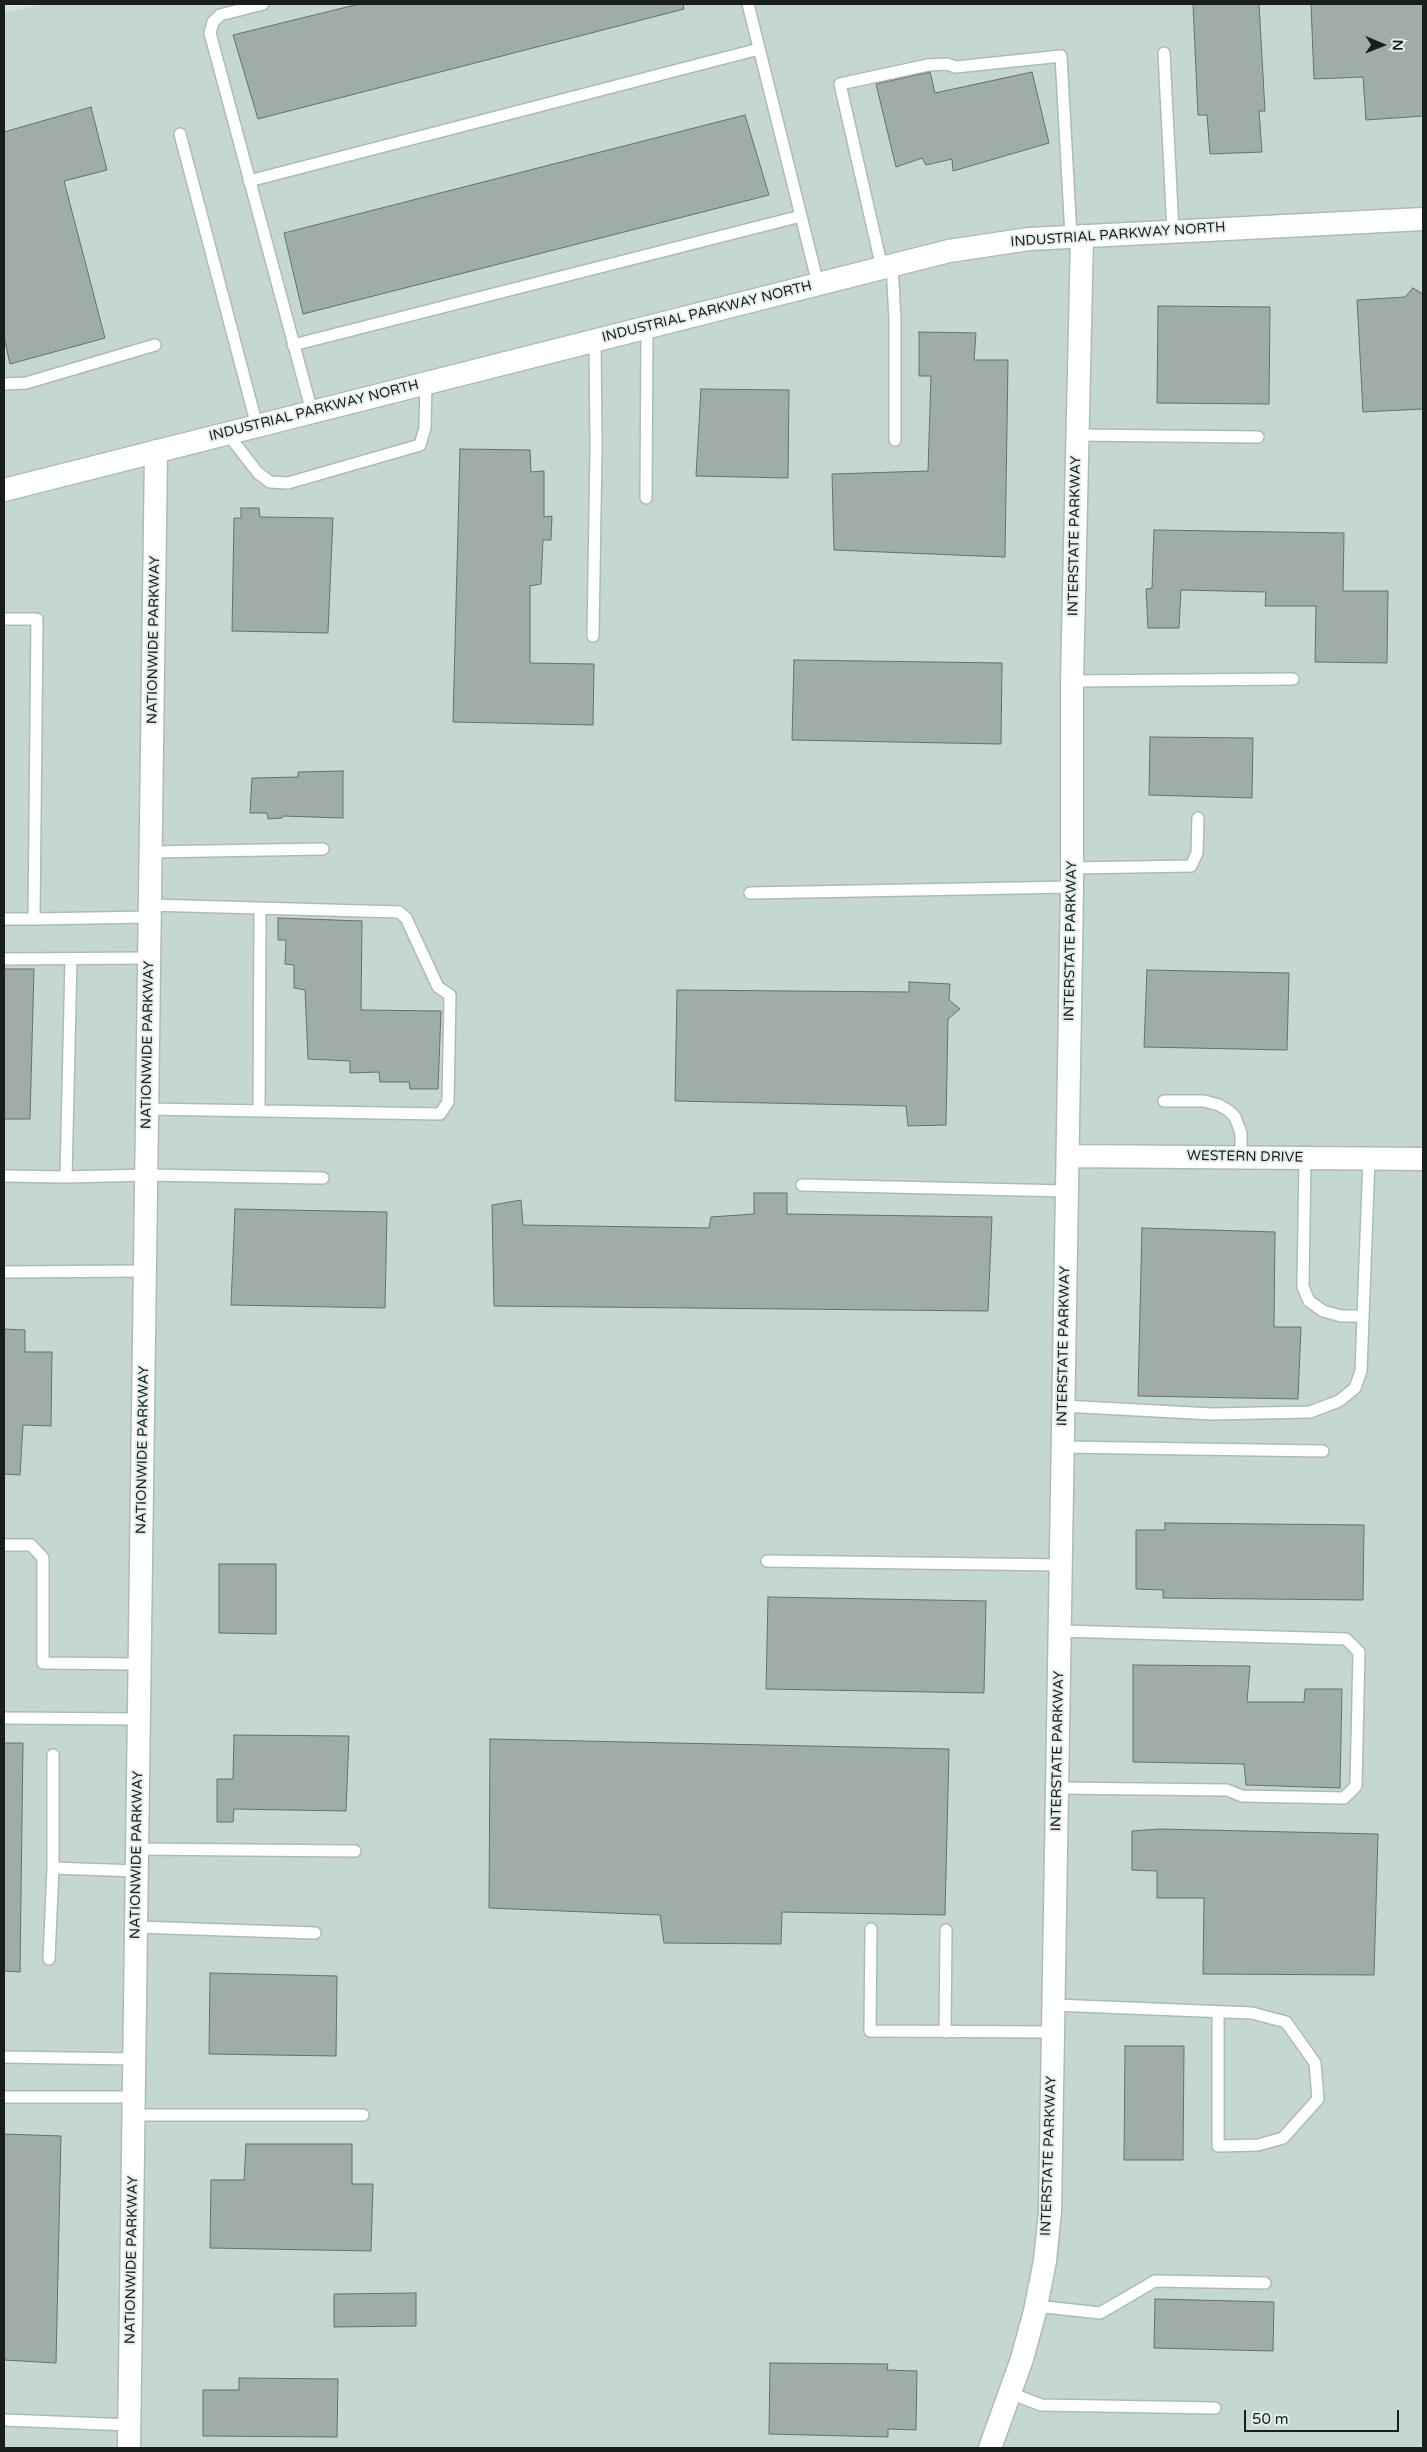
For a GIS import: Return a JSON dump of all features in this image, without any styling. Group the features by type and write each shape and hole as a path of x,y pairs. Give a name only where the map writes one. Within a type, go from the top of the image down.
{"street":[{"name":"INDUSTRIAL PARKWAY NORTH","path":"4,490 949,251 1029,239 1423,219"},
{"name":"INTERSTATE PARKWAY","path":"990,2448 1010,2393 1036,2306 1045,2261 1050,2212 1072,878 1072,682 1078,435 1077,236"},
{"name":"NATIONWIDE PARKWAY","path":"129,2448 156,451"},
{"name":"WESTERN DRIVE","path":"1068,1156 1423,1159"}],"lane":[{"path":"264,4 220,15 213,22 210,33 312,412"},
{"path":"748,4 818,284"},
{"path":"249,181 759,49"},
{"path":"1164,53 1173,231"},
{"path":"895,440 895,318 887,266 840,84 928,65 947,64 956,67 1062,56 1077,236"},
{"path":"180,134 257,426"},
{"path":"294,345 801,216"},
{"path":"646,498 647,327"},
{"path":"593,636 596,447 595,340"},
{"path":"4,384 26,383 155,345"},
{"path":"227,433 258,472 270,482 288,483 420,445 425,428 426,383"},
{"path":"1078,435 1258,437"},
{"path":"4,619 37,619 34,919"},
{"path":"1072,682 1294,679"},
{"path":"750,893 1072,878 1191,866 1197,853 1198,818"},
{"path":"151,852 324,849"},
{"path":"4,919 34,919 150,911 260,908 399,912 406,918 438,987 450,995 448,1102 440,1114 147,1109"},
{"path":"259,1111 260,908"},
{"path":"4,959 150,958"},
{"path":"66,1177 71,960"},
{"path":"1164,1101 1204,1101 1219,1105 1229,1111 1235,1117 1241,1133 1240,1157"},
{"path":"1305,1158 1303,1287 1309,1301 1323,1311 1341,1316 1363,1316"},
{"path":"1063,1406 1212,1414 1310,1412 1339,1401 1355,1388 1361,1370 1369,1158"},
{"path":"4,1176 147,1175 322,1178"},
{"path":"802,1185 1067,1191"},
{"path":"4,1272 145,1271"},
{"path":"1062,1447 1323,1451"},
{"path":"4,1545 31,1545 43,1558 43,1663 140,1664"},
{"path":"767,1561 1061,1565"},
{"path":"1057,1788 1227,1790 1242,1796 1344,1798 1356,1786 1359,1662 1359,1652 1346,1639 1060,1632"},
{"path":"4,1718 139,1719"},
{"path":"48,1959 53,1868 54,1755"},
{"path":"137,1849 355,1851"},
{"path":"53,1868 137,1871"},
{"path":"136,1927 314,1932"},
{"path":"871,1929 870,2031 1053,2032"},
{"path":"945,2032 946,1930"},
{"path":"1054,2006 1252,2013 1286,2022 1315,2063 1318,2099 1284,2138 1258,2145 1218,2146 1218,2012"},
{"path":"4,2056 135,2059"},
{"path":"4,2097 55,2097 134,2106 364,2115"},
{"path":"1036,2306 1100,2313 1155,2281 1265,2283"},
{"path":"1010,2393 1041,2404 1215,2408"},
{"path":"4,2420 130,2425"}],"shaded area":[{"path":"42,4 1423,4 1423,2448 4,2448 4,13"}],"building":[{"path":"359,4 683,4 684,9 258,119 233,35"},
{"path":"1193,4 1259,4 1265,111 1259,111 1262,152 1210,154 1207,115 1198,115"},
{"path":"1311,4 1423,4 1423,116 1366,120 1363,77 1314,79"},
{"path":"930,72 935,93 1032,72 1049,143 953,171 952,159 926,165 922,158 896,167 876,84"},
{"path":"91,107 107,170 64,181 105,338 10,364 4,337 4,132"},
{"path":"745,115 769,195 303,314 284,233"},
{"path":"1413,288 1423,294 1423,409 1363,412 1357,300 1405,297"},
{"path":"1158,306 1270,307 1269,404 1157,403"},
{"path":"919,332 976,333 974,360 1008,360 1005,557 834,550 832,474 928,471 931,376 919,376"},
{"path":"701,389 789,390 788,478 696,476"},
{"path":"460,449 530,450 531,472 544,471 544,517 552,516 551,540 543,540 541,584 530,586 530,663 594,664 593,725 453,722"},
{"path":"241,508 259,508 260,517 333,518 328,633 232,631 234,518 241,518"},
{"path":"1154,530 1344,533 1343,591 1388,591 1387,663 1315,662 1316,606 1265,606 1266,592 1181,590 1179,628 1148,628 1146,589 1152,588"},
{"path":"794,660 1002,663 1001,744 792,740"},
{"path":"1150,737 1253,738 1252,798 1149,795"},
{"path":"343,771 343,818 283,816 282,818 268,819 267,813 250,813 252,778 298,777 298,772"},
{"path":"278,918 362,921 361,1010 441,1011 438,1089 410,1089 409,1082 380,1082 379,1072 350,1073 350,1061 308,1059 305,990 294,988 294,965 285,964 286,940 278,940"},
{"path":"4,969 34,969 30,1119 4,1119"},
{"path":"1147,970 1289,973 1287,1050 1144,1047"},
{"path":"909,982 950,984 949,1000 960,1009 948,1019 946,1125 908,1126 906,1106 675,1101 677,990 909,992"},
{"path":"754,1193 787,1193 787,1214 992,1217 988,1311 494,1306 492,1205 521,1200 523,1225 709,1228 711,1217 754,1214"},
{"path":"235,1209 387,1212 385,1308 231,1305"},
{"path":"1142,1228 1275,1232 1274,1327 1301,1327 1298,1399 1138,1396"},
{"path":"4,1329 25,1330 25,1352 52,1352 51,1426 23,1425 20,1475 4,1474"},
{"path":"1165,1523 1364,1525 1363,1600 1163,1598 1163,1590 1136,1589 1136,1530 1165,1530"},
{"path":"219,1564 276,1564 276,1634 219,1633"},
{"path":"768,1597 986,1601 984,1693 766,1689"},
{"path":"1133,1665 1250,1666 1247,1702 1304,1702 1305,1689 1342,1689 1340,1788 1246,1785 1244,1764 1133,1762"},
{"path":"234,1735 349,1736 346,1811 234,1809 233,1822 217,1822 217,1779 233,1779"},
{"path":"490,1739 949,1749 945,1915 782,1912 781,1944 664,1943 660,1915 489,1908"},
{"path":"4,1743 23,1743 20,1972 4,1971"},
{"path":"1160,1829 1378,1834 1374,1975 1203,1974 1204,1898 1157,1898 1157,1871 1132,1870 1132,1831"},
{"path":"210,1973 337,1976 336,2056 209,2054"},
{"path":"1125,2046 1184,2046 1183,2160 1124,2160"},
{"path":"4,2134 61,2136 56,2363 4,2360"},
{"path":"246,2144 352,2144 352,2184 373,2184 371,2251 210,2248 211,2180 244,2180"},
{"path":"416,2293 416,2326 334,2327 334,2294"},
{"path":"1155,2299 1274,2302 1273,2351 1154,2348"},
{"path":"770,2363 888,2364 887,2370 917,2371 916,2430 888,2429 888,2437 769,2434"},
{"path":"239,2378 338,2379 337,2437 203,2436 203,2390 239,2390"}]}
